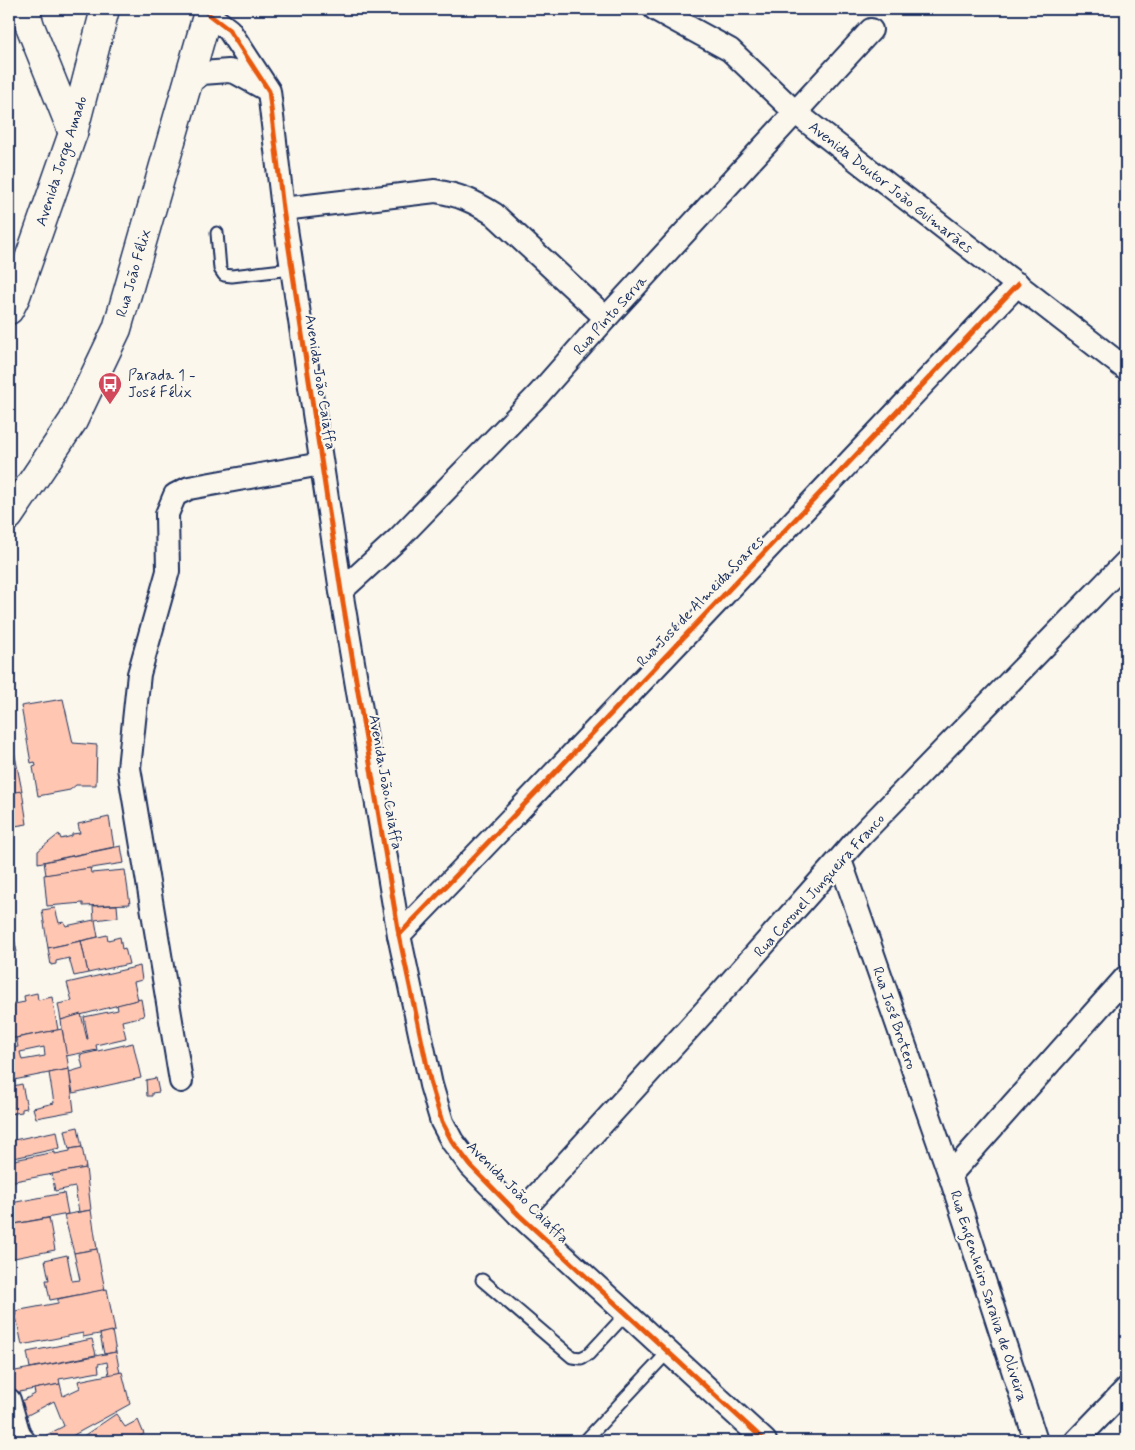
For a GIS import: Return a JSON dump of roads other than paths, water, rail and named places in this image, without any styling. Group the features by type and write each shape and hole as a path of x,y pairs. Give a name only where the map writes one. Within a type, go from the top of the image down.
{"main road":[{"path":"25,9 73,133"},
{"name":"Avenida Jorge Amado","path":"9,310 16,296 73,133 105,9"},
{"name":"Rua João Félix","path":"9,516 73,421 117,329 208,11"}],"street":[{"name":"Avenida Doutor João Guimarães","path":"655,9 662,11 730,50 796,113 1126,370"},
{"name":"Avenida João Caiaffa","path":"208,11 229,30 269,91 282,209 340,591 399,935 431,1085 442,1122 452,1141 471,1166 519,1215 765,1441"},
{"name":"Rua Pinto Serva","path":"340,591 399,538 468,469 538,395 606,318 871,30"},
{"path":"186,86 202,73 229,71 237,73 269,91"},
{"path":"282,209 436,191 456,194 494,214 606,318"},
{"name":"Rua José de Almeida Soares","path":"399,935 565,763 1018,284"},
{"path":"181,1081 129,768 139,674 168,572 167,514 175,495 189,488 321,464"},
{"name":"Rua Coronel Junqueira Franco","path":"519,1215 861,835 1126,562"},
{"name":"Rua José Brotero","path":"840,860 950,1175"},
{"name":"Rua Engenheiro Saraiva de Oliveira","path":"1036,1441 950,1175 1126,978"},
{"path":"1076,1441 1126,1389"},
{"path":"9,1400 17,1438"}],"lane":[{"path":"217,233 220,270 224,275 232,276 291,268"},
{"path":"482,1280 572,1357 581,1358 589,1354 626,1314"},
{"path":"585,1441 668,1352"}],"place":[{"name":"Parada 1 - José Félix","path":"110,405"}]}
